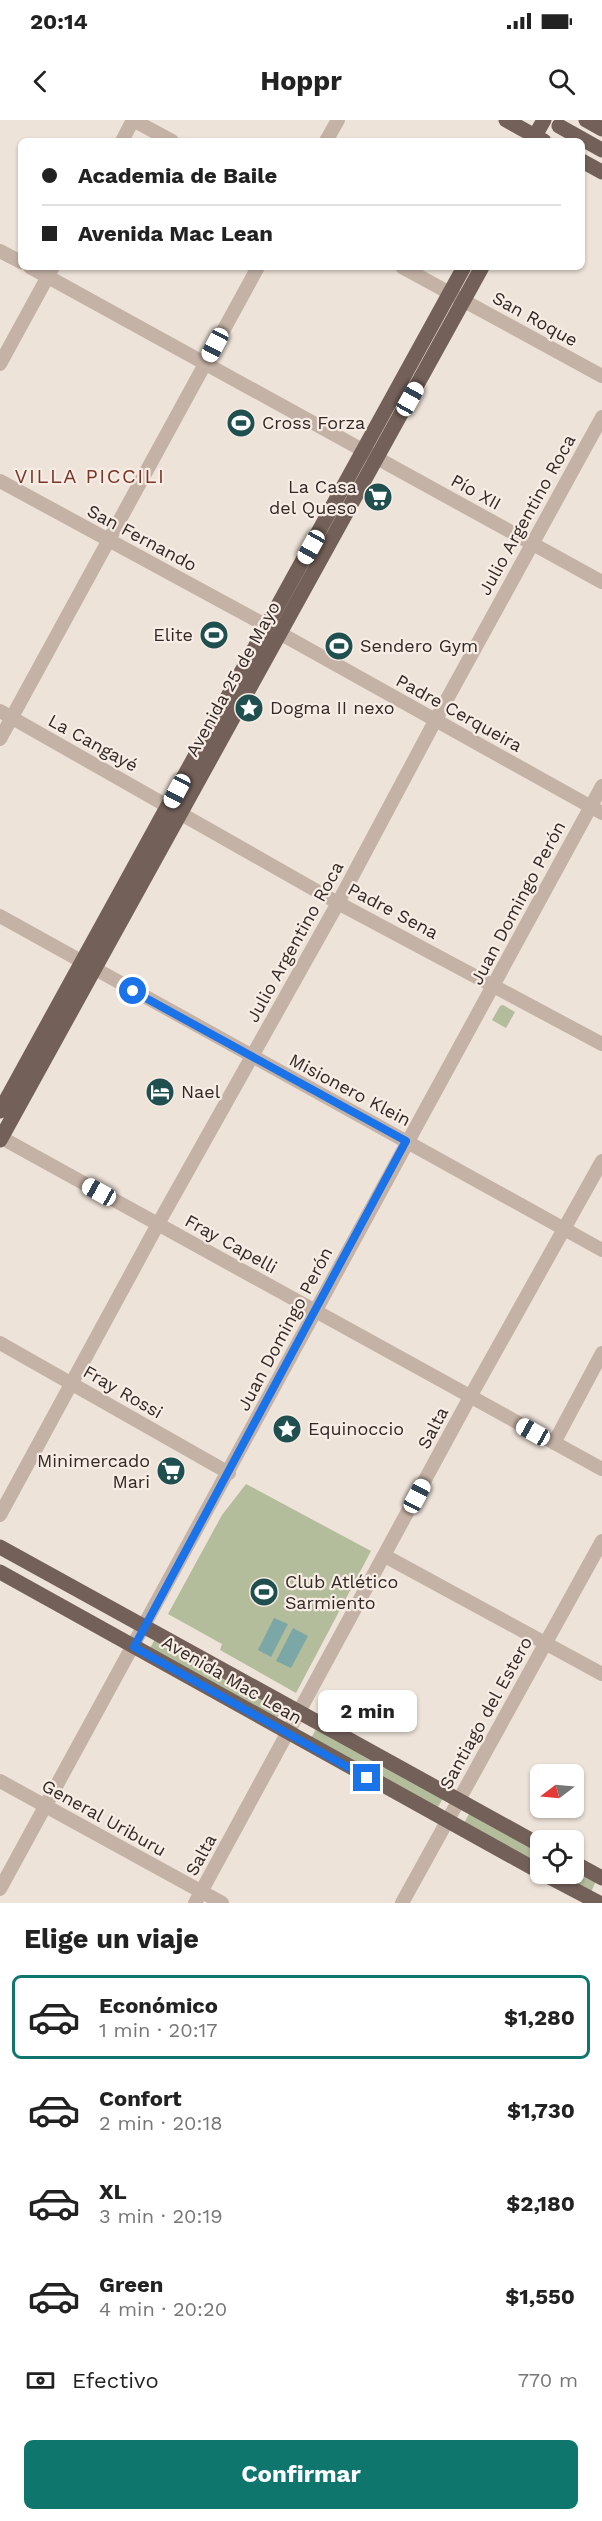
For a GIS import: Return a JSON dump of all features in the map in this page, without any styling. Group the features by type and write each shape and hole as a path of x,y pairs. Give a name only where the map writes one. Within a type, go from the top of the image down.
{"main road":[{"path":"506,120 537,138"},
{"path":"540,138 544,120"},
{"path":"586,120 602,129"},
{"path":"542,138 560,123 583,138"},
{"path":"585,139 602,150"},
{"path":"585,163 602,172"},
{"name":"Avenida 25 de Mayo","path":"371,455 462,270"},
{"name":"Avenida 25 de Mayo","path":"0,1111 88,965 371,455 480,270"},
{"name":"Avenida 25 de Mayo","path":"0,1138 88,965"},
{"name":"Avenida Mac Lean","path":"0,1547 530,1840"},
{"name":"Avenida Mac Lean","path":"0,1572 530,1866"},
{"path":"584,1868 602,1878"},
{"name":"Avenida Mac Lean","path":"563,1884 599,1903"}],"street":[{"path":"124,138 133,120 166,138"},
{"path":"328,138 338,120"},
{"path":"0,251 18,260"},
{"path":"0,739 6,714 107,541 256,270"},
{"name":"San Roque","path":"407,270 602,376"},
{"path":"0,364 50,272"},
{"name":"Pío XII","path":"50,272 205,364 602,582"},
{"name":"Julio Argentino Roca","path":"0,1515 158,1224 339,903 435,721 602,417"},
{"name":"San Fernando","path":"0,481 273,630"},
{"name":"Padre Cerqueira","path":"273,630 596,810"},
{"name":"La Cangayé","path":"6,714 175,809"},
{"name":"Juan Domingo Perón","path":"0,1889 229,1473 406,1141 596,810 602,786"},
{"name":"Padre Sena","path":"175,809 339,903 602,1044"},
{"name":"Misionero Klein","path":"0,916 602,1250"},
{"name":"Fray Capelli","path":"0,1138 602,1469"},
{"name":"Salta","path":"198,1897 470,1397 602,1161"},
{"name":"Fray Rossi","path":"0,1343 229,1473"},
{"path":"554,1443 602,1353"},
{"name":"Santiago del Estero","path":"402,1903 602,1541"},
{"path":"385,1556 602,1674"},
{"name":"General Uriburu","path":"0,1781 198,1897 222,1903"}],"green space":[{"path":"503,1005 515,1012 506,1028 492,1020 500,1006"},
{"name":"Club Atlético Sarmiento","path":"246,1484 371,1551 296,1693 220,1650 222,1644 168,1614 222,1515"},
{"path":"155,1639 282,1709 276,1720 149,1650"},
{"path":"316,1729 443,1798 437,1809 310,1740"},
{"path":"469,1814 530,1846 530,1859 464,1823"},
{"path":"584,1875 596,1881 591,1892 576,1884 584,1884"}],"water":[{"path":"274,1618 288,1624 271,1657 258,1650"},
{"path":"293,1628 308,1636 291,1668 276,1661"}],"place":[{"name":"Cross Forza","path":"241,423"},
{"name":"La Casa del Queso","path":"378,497"},
{"name":"Elite","path":"214,635"},
{"name":"Sendero Gym","path":"339,646"},
{"name":"Dogma II nexo","path":"249,708"},
{"name":"Nael","path":"160,1092"},
{"name":"Equinoccio","path":"287,1429"},
{"name":"Minimercado Mari","path":"171,1471"},
{"name":"Club Atlético Sarmiento","path":"264,1592"}],"district":[{"name":"VILLA PICCILI","path":"90,476"}],"route":[{"path":"133,991 406,1141 134,1647 367,1778"}]}
